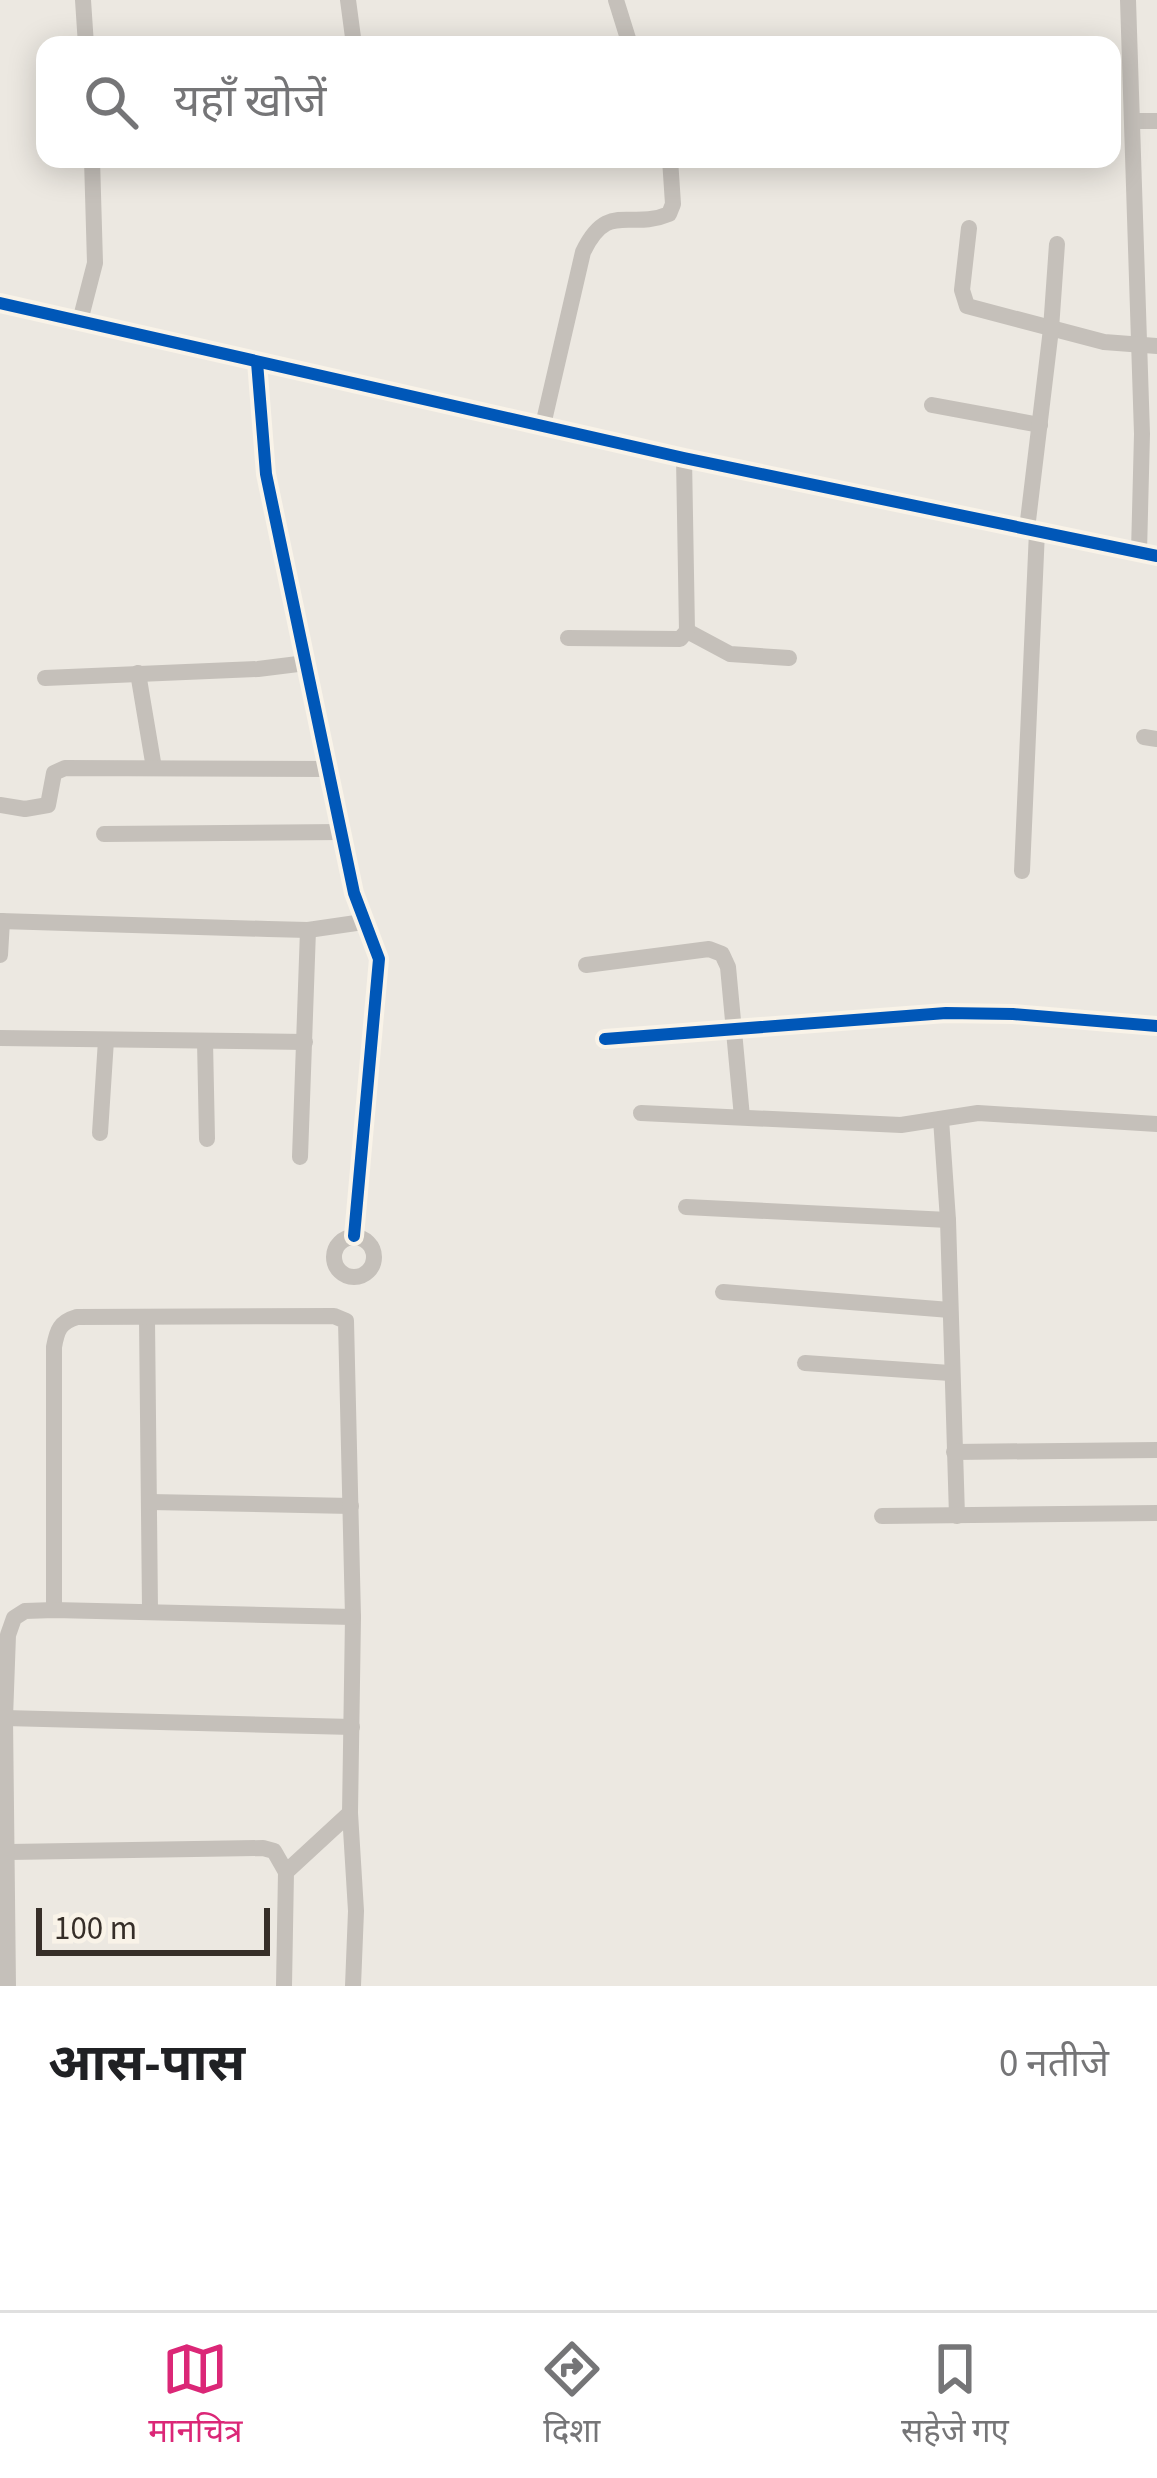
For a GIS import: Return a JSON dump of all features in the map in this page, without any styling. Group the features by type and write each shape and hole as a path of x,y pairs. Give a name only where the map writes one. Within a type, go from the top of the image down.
{"street":[{"path":"83,0 85,36"},
{"path":"348,0 354,36"},
{"path":"616,0 627,36"},
{"path":"0,303 684,458 1148,554 1142,434 1148,346 1128,0"},
{"path":"1132,121 1157,121"},
{"path":"80,321 95,262 92,168"},
{"path":"543,425 590,236 616,218 658,219 669,214 673,204 671,168"},
{"path":"969,229 962,290 967,306 1148,346"},
{"path":"1022,871 1032,530 1057,244"},
{"path":"257,362 266,474 341,832 363,922 379,959 354,1236"},
{"path":"932,405 1040,425"},
{"path":"684,458 688,631"},
{"path":"568,638 680,638 688,631"},
{"path":"688,631 730,654 789,658"},
{"path":"45,678 306,663"},
{"path":"138,673 154,769"},
{"path":"0,805 25,809 48,805 58,769 328,769"},
{"path":"104,834 341,832"},
{"path":"0,955 1,921 308,929 363,922"},
{"path":"300,1157 308,929"},
{"path":"586,965 710,949 722,954 728,967 742,1118"},
{"path":"605,1039 973,1013 1157,1026"},
{"path":"0,1038 304,1042"},
{"path":"100,1133 106,1040"},
{"path":"206,1041 207,1139"},
{"path":"641,1113 901,1125 978,1113 1157,1124"},
{"path":"940,1119 958,1516"},
{"path":"686,1207 948,1220"},
{"path":"723,1292 950,1310"},
{"path":"54,1610 54,1347 57,1330 65,1321 77,1317 334,1316 346,1321 353,1617 353,1986"},
{"path":"147,1318 150,1610"},
{"path":"805,1363 950,1373"},
{"path":"954,1452 1157,1450"},
{"path":"150,1502 351,1506"},
{"path":"882,1516 1157,1513"},
{"path":"8,1986 5,1718 8,1635 14,1618 25,1612 54,1610 353,1617"},
{"path":"5,1718 352,1727"},
{"path":"286,1872 350,1813"},
{"path":"9,1852 274,1851 286,1872 284,1986"}],"cycle path":[{"path":"0,303 684,458 1157,556"},
{"path":"257,362 266,474 354,893 379,959 354,1236"},
{"path":"605,1039 946,1013 1157,1026"}]}
